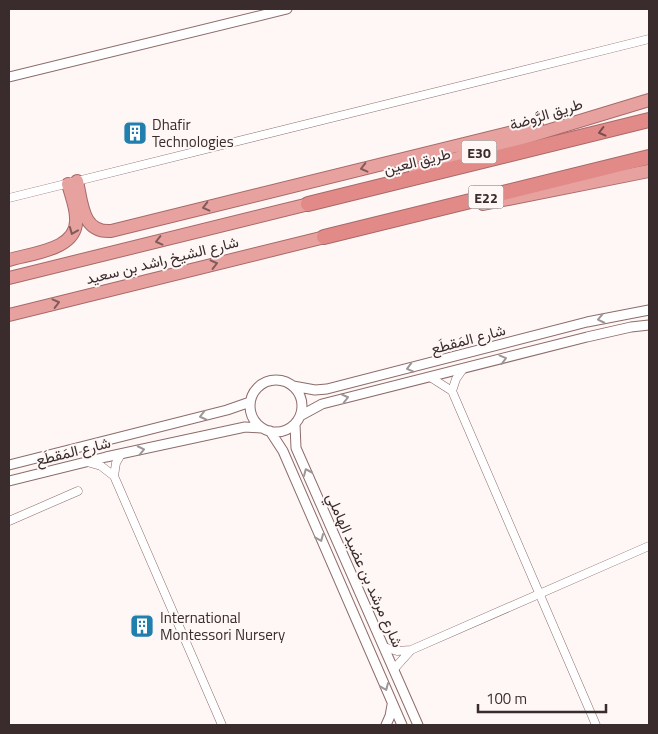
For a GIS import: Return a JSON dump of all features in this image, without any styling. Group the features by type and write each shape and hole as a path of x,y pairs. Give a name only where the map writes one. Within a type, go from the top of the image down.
{"highway":[{"path":"73,182 90,224 96,230 103,232 111,231 649,99"},
{"name":"طريق الرَّوضة","path":"308,204 649,99"},
{"name":"طريق العين","path":"308,204 649,120"},
{"name":"E22","path":"324,237 649,157"},
{"path":"324,237 649,170"},
{"path":"9,260 58,246 71,238 75,231 76,217 73,182"},
{"name":"شارع الشيخ راشد بن سعيد","path":"9,278 308,204"},
{"name":"شارع الشيخ راشد بن سعيد","path":"9,315 324,237"}],"street":[{"path":"9,77 287,9"},
{"path":"9,198 649,39"},
{"name":"شارع المَقطَع","path":"293,386 315,390 326,389 587,322 649,310"},
{"name":"شارع المَقطَع","path":"298,420 322,404 587,336 649,325"},
{"path":"452,391 456,379 463,369"},
{"path":"430,377 452,391 596,725"},
{"path":"276,380 285,381 293,386 302,400 302,408 298,420 283,431 265,429 254,421 250,412 250,402 253,393 259,386 267,381 276,380"},
{"name":"شارع المَقطَع","path":"9,465 227,410 250,402"},
{"name":"شارع مرشد بن عضيد الهاملي","path":"298,420 296,448 418,725"},
{"name":"شارع المَقطَع","path":"9,481 245,427 265,429"},
{"name":"شارع مرشد بن عضيد الهاملي","path":"265,429 283,451 402,725"},
{"path":"114,476 116,463 121,454"},
{"path":"86,462 101,466 114,476 222,725"},
{"path":"9,521 78,491"},
{"path":"384,648 397,651 411,650 649,546"},
{"path":"394,669 411,650"},
{"path":"386,725 392,704"}],"place":[{"name":"Dhafir Technologies","path":"135,133"},
{"name":"International Montessori Nursery","path":"142,626"}]}
